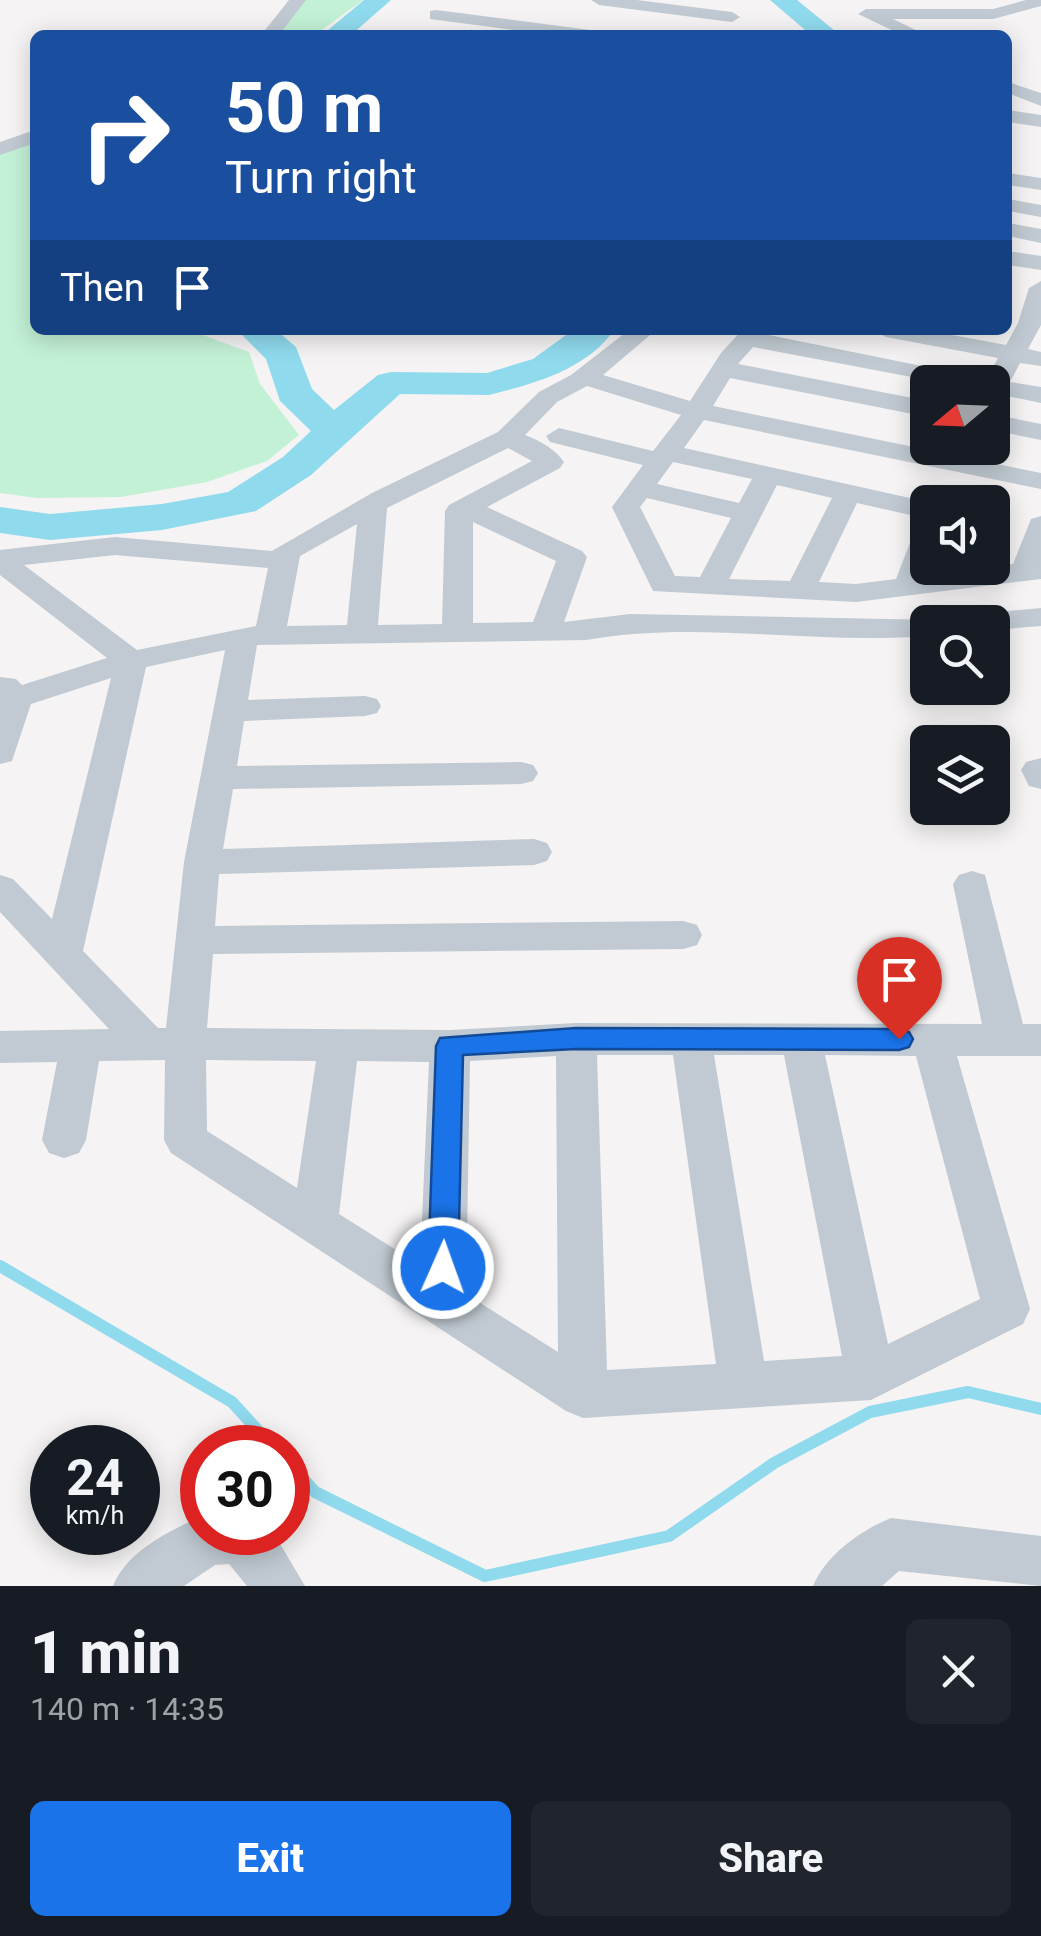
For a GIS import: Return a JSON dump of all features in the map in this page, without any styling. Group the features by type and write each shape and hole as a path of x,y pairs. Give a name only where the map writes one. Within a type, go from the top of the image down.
{"street":[{"path":"274,30 298,0"},
{"path":"435,28 458,0"},
{"path":"598,0 676,5 732,17"},
{"path":"710,0 747,30"},
{"path":"905,30 866,14 1001,11 1041,1"},
{"path":"1001,11 1028,20"},
{"path":"435,28 479,30"},
{"path":"1012,84 1041,74"},
{"path":"1012,87 1041,100"},
{"path":"1012,96 1041,100"},
{"path":"1012,117 1041,121"},
{"path":"1012,136 1041,140"},
{"path":"0,149 30,138"},
{"path":"1012,180 1041,184"},
{"path":"1012,206 1041,211"},
{"path":"1012,231 1041,236"},
{"path":"1012,259 1041,263"},
{"path":"1005,365 1040,292 1012,288"},
{"path":"588,389 639,335"},
{"path":"749,335 626,507 664,585 856,593 1041,569"},
{"path":"755,335 910,369"},
{"path":"912,335 1041,359"},
{"path":"723,368 910,405"},
{"path":"588,389 692,418 910,448"},
{"path":"692,418 624,392 588,389 548,397 507,438 372,504 286,552 228,711 193,940 166,1044 186,1140 583,1395 871,1378 1006,1309 932,1039"},
{"path":"1010,390 1041,395"},
{"path":"548,397 624,392"},
{"path":"1010,426 1041,432"},
{"path":"559,436 768,475 910,507"},
{"path":"457,632 459,511 550,462 532,447 507,438"},
{"path":"989,465 1041,481"},
{"path":"710,587 768,475"},
{"path":"640,488 746,513"},
{"path":"800,591 848,494"},
{"path":"362,633 372,504"},
{"path":"465,508 572,558 545,632"},
{"path":"1041,526 1027,568 1041,569"},
{"path":"0,560 116,546 284,561"},
{"path":"0,560 131,661"},
{"path":"908,586 910,581"},
{"path":"1010,619 1041,616"},
{"path":"0,753 5,694 131,661 256,635 605,630 630,622 876,632 910,629"},
{"path":"63,954 131,661"},
{"path":"228,711 365,706"},
{"path":"1041,769 1041,778"},
{"path":"216,778 522,773"},
{"path":"202,862 534,852"},
{"path":"0,1047 339,1043 450,1046 576,1039 1024,1040 972,884"},
{"path":"0,888 63,954 166,1044"},
{"path":"193,940 683,935"},
{"path":"576,1039 583,1395"},
{"path":"691,1039 744,1385"},
{"path":"801,1039 871,1378"},
{"path":"314,1222 339,1043"},
{"path":"64,1140 81,1045"},
{"path":"442,1304 450,1046"},
{"path":"140,1586 201,1544 225,1535 246,1542 278,1586"},
{"path":"840,1586 890,1544 1041,1562"}],"green space":[{"path":"298,0 363,0 322,30 273,30"},
{"path":"30,137 30,335 203,335 249,352 260,384 299,435 267,461 207,482 121,497 37,498 0,493 0,148"}],"waterway":[{"path":"341,30 379,0"},
{"path":"782,0 821,30"},
{"path":"261,335 283,355 294,393 333,431"},
{"path":"0,520 50,527 162,517 241,502 297,466 359,407 391,383 489,384 546,367 589,335"},
{"path":"0,1266 232,1402 253,1425"},
{"path":"310,1486 485,1576 669,1536 774,1463 870,1412 968,1392 1041,1409"}],"route":[{"path":"443,1268 450,1046 576,1039 899,1039"}]}
